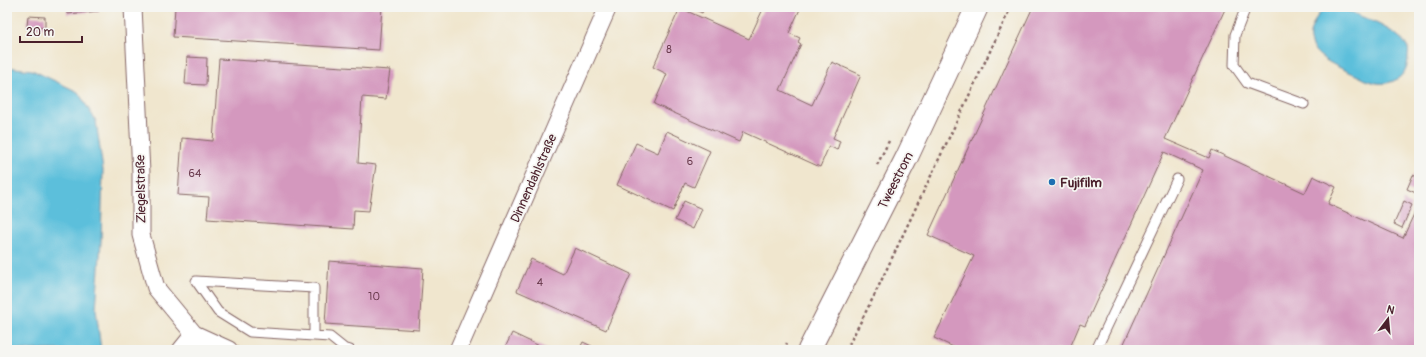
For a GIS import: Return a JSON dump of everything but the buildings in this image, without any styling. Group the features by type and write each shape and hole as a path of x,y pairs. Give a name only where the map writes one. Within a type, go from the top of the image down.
{"main road":[{"name":"Tweestrom","path":"808,350 907,157 978,7"}],"street":[{"name":"Ziegelstraße","path":"133,7 141,173 141,235 156,288 194,334"},
{"name":"Dinnendahlstraße","path":"458,350 608,7"},
{"path":"181,350 194,334 229,350"}],"lane":[{"path":"1246,7 1235,35 1234,64 1247,83 1304,104"},
{"path":"1096,350 1176,179"},
{"path":"314,336 314,288 196,281 218,312 250,332 314,336 330,337 345,349 350,350"}],"path":[{"path":"846,350 874,296 1011,7"}],"water":[{"path":"1338,7 1377,23 1403,41 1408,48 1408,57 1407,66 1399,78 1386,83 1371,82 1325,60 1317,53 1311,45 1310,36 1315,20 1319,14 1325,10"},
{"path":"7,67 32,70 78,92 96,121 103,170 101,242 96,309 101,350 7,350"}],"place":[{"name":"Fujifilm","path":"1052,182"}]}
